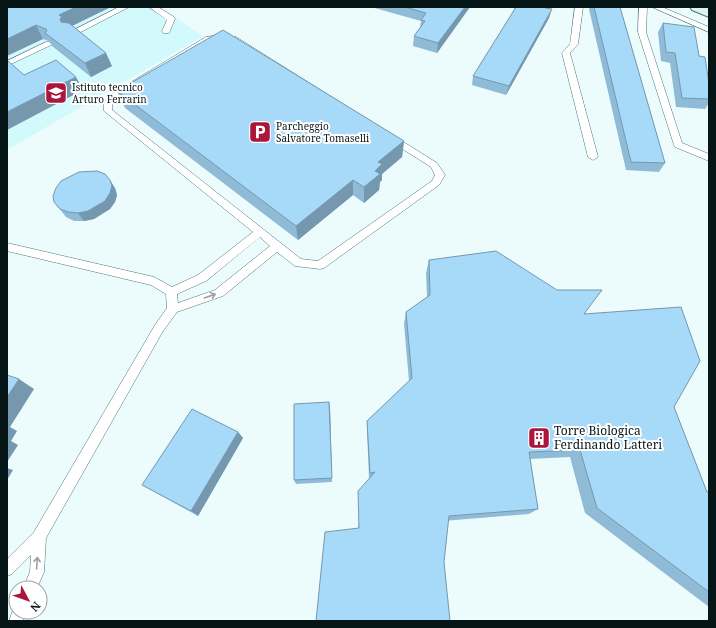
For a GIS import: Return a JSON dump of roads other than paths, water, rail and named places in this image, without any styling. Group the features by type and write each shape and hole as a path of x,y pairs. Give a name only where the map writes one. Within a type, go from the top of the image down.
{"street":[{"path":"697,7 709,13"}],"lane":[{"path":"72,33 125,7"},
{"path":"153,7 171,19 166,31"},
{"path":"579,7 574,44 566,53 593,157"},
{"path":"643,7 642,32 678,146 709,158"},
{"path":"656,7 709,30"},
{"path":"221,37 234,39 434,165 440,175 436,183 320,265 300,263 276,246 108,111 108,103 116,95 209,39 221,37"},
{"path":"7,64 49,44"},
{"path":"170,292 202,278 259,232"},
{"path":"7,569 39,537 159,328 173,309 219,293 276,246"},
{"path":"7,247 154,281 170,292 173,309"},
{"path":"34,580 37,572 39,537"}],"place":[{"name":"Istituto tecnico Arturo Ferrarin","path":"56,93"},
{"name":"Parcheggio Salvatore Tomaselli","path":"260,132"},
{"name":"Torre Biologica Ferdinando Latteri","path":"539,438"}]}
